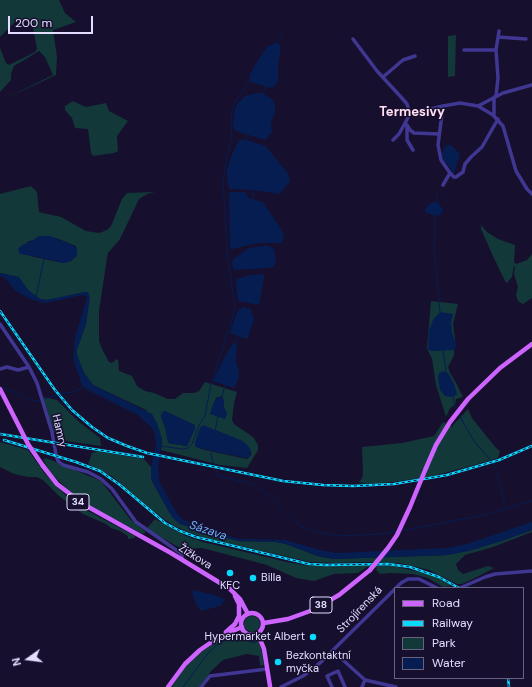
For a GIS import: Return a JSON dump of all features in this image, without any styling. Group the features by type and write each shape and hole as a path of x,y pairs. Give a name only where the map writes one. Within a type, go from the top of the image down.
{"main road":[{"name":"38","path":"264,623 288,619 313,610 340,595 370,570 397,535 436,445 455,414 484,382 532,344"},
{"name":"Žižkova","path":"0,389 28,444 57,484 90,509 123,526 230,589 240,599 248,614"},
{"path":"168,687 189,659 234,626 239,616 238,602 230,589"},
{"path":"253,613 258,614 264,623 258,634 249,635 242,627 243,618 248,614 253,613"},
{"path":"219,637 242,627"},
{"path":"258,634 263,646 269,686 276,687"}],"street":[{"path":"443,106 439,134 440,155 441,160 454,178 463,172 465,164 482,147 490,134 496,118 495,97 498,78 496,50 499,31"},
{"path":"498,38 526,39"},
{"path":"353,39 382,77 407,104 410,114 407,123 393,140"},
{"path":"464,50 496,50"},
{"path":"382,77 404,59 415,56"},
{"path":"478,106 503,93 532,85"},
{"path":"410,114 460,103 478,106 496,118 503,126 516,171 527,189 532,194"},
{"path":"407,123 410,130 414,133 439,134"},
{"path":"407,123 407,140 413,150"},
{"path":"443,185 450,173"},
{"name":"Hamry","path":"0,324 29,367 37,383 52,432 56,455 60,463 88,472 101,479 112,489 136,522 181,554 182,560"},
{"path":"0,369 7,367 18,370 29,367"},
{"path":"462,587 495,574 532,571"},
{"name":"Strojírenská","path":"396,587 408,579 419,579 436,587"},
{"name":"Strojírenská","path":"282,687 310,672 334,651 394,588"},
{"path":"334,651 365,680 396,687"},
{"path":"201,687 210,676 267,670"},
{"path":"332,687 327,676 338,671 345,687"},
{"path":"362,687 365,680"}],"green space":[{"path":"0,0 59,0 65,13 76,22 53,30 57,57 56,75 0,101 53,75 45,57 39,51 14,66 11,74 11,80 0,92 0,48 6,63 9,65 35,52 37,49 33,28 27,20 18,19 0,37"},
{"path":"456,35 455,76 448,77 448,36"},
{"path":"73,101 86,107 106,103 109,111 128,121 117,136 118,151 93,156 91,153 88,129 75,128 72,118 65,110 65,106"},
{"path":"31,186 37,192 39,212 61,217 86,231 99,233 107,230 111,226 122,199 127,193 155,192 147,194 139,199 120,239 108,253 99,311 99,341 109,362 112,363 117,359 119,371 132,376 137,386 145,391 168,399 175,399 183,393 194,393 199,391 205,382 237,392 232,420 234,424 253,437 258,445 258,450 247,468 220,465 161,450 162,439 146,410 93,385 84,373 77,355 77,349 86,324 88,292 47,300 40,299 28,290 18,277 0,273 0,194","holes":["56,238 76,246 77,255 71,261 63,263 30,256 27,242 36,239","221,396 224,400 224,408 227,414 210,414 216,398","165,411 195,426 187,446 169,443 161,416","244,442 251,451 251,455 247,459 205,450 195,446 195,443"]},
{"path":"481,225 487,232 498,239 515,245 514,262 516,264 527,260 532,254 532,298 523,304 518,301 516,295 518,287 514,274 515,266 512,277 507,283 492,254 481,229"},
{"path":"431,301 458,304 453,324 455,339 454,355 448,367 463,397 456,399 455,405 450,408 446,417 436,385 432,359 427,348"},
{"path":"43,397 57,400 79,422 100,438 101,446 65,441 64,435 54,432"},
{"path":"468,409 472,418 500,451 498,458 433,476 394,482 367,484 359,482 363,474 362,447 402,443 434,436 443,422 453,427 453,425"},
{"path":"0,442 28,450 46,475 68,498 88,511 135,536 135,538 128,539 128,536 120,531 83,514 59,496 43,480 37,477 14,474 0,467"},
{"path":"98,451 144,459 151,467 151,479 169,512 180,524 238,541 276,542 286,544 318,556 334,559 448,555 532,530 532,532 493,547 465,555 456,564 458,570 463,574 488,566 494,568 462,584 457,584 429,570 400,563 310,562 206,538 174,526 153,511 113,477 88,464 92,453"},
{"path":"46,458 101,481 130,519 146,532 143,534 101,512 71,493 50,472 43,460"},
{"path":"155,519 186,536 203,542 287,562 310,566 394,566 428,574 448,582 451,586 443,587 428,578 413,574 380,574 376,570 377,568 367,567 358,573 334,574 314,581 296,578 267,565 202,548 182,549 147,528"},
{"path":"249,616 255,616 260,621 258,630 255,632 249,632 244,627 244,621"},
{"path":"237,633 253,638 259,642 264,665 260,666 259,656 247,654 223,660 211,671 199,687 171,687 183,669 204,650 230,634"}],"water":[{"path":"278,43 281,47 278,64 278,81 275,86 271,88 250,82 249,76 258,60 267,47"},
{"path":"261,93 269,97 274,101 275,106 275,114 271,121 272,132 265,140 236,131 233,128 235,108 238,103 245,96"},
{"path":"240,140 246,140 266,146 288,173 290,181 280,194 253,190 229,189 227,170 232,154"},
{"path":"451,145 460,154 454,174 442,156 445,146"},
{"path":"229,192 245,192 249,198 263,202 281,229 284,237 282,243 258,243 232,249 230,248"},
{"path":"437,202 443,209 442,213 438,216 426,213 425,210 429,204"},
{"path":"38,236 50,236 73,245 77,249 77,256 69,262 63,263 20,254 18,249 21,246"},
{"path":"269,246 274,249 276,262 273,267 234,270 232,263 233,259 249,248"},
{"name":"Sázava","path":"0,273 19,277 28,290 40,299 47,300 88,292 90,298 86,324 77,349 77,355 84,373 93,385 152,414 157,423 162,439 158,468 159,481 176,512 184,520 239,539 285,540 336,553 447,548 467,544 532,522 532,530 469,551 448,555 334,559 318,556 286,544 276,542 238,541 180,524 172,517 151,479 151,467 156,445 155,435 152,428 138,415 86,389 82,385 73,359 75,337 87,298 86,296 83,295 46,303 40,302 30,299 15,290 6,279 0,276"},
{"path":"262,274 264,277 259,305 238,301 237,279 249,275"},
{"path":"243,307 251,309 254,319 248,338 246,339 230,333 237,312"},
{"path":"440,312 453,314 451,323 456,344 455,350 431,351 428,349 429,330 433,320"},
{"path":"233,343 236,343 237,345 236,362 239,372 238,380 234,388 213,381"},
{"path":"444,371 448,373 452,380 457,395 450,397 445,396 440,390 438,379 439,373"},
{"path":"218,397 221,397 224,400 224,407 227,414 225,419 210,414 213,404"},
{"path":"165,411 195,425 195,429 187,446 168,443 165,427 161,417 162,413"},
{"path":"203,425 243,441 250,448 250,457 246,458 198,448 195,445 195,442 200,428"},
{"path":"193,590 214,595 225,600 220,606 201,611 196,604 192,592"}],"waterway":[{"path":"277,43 282,33"},
{"path":"160,446 183,449 188,448 192,444 199,425 205,416 211,384 233,317 235,307 227,252 223,180 227,155 232,139 232,111 234,104 249,81"},
{"path":"263,95 265,84"},
{"path":"246,140 248,134"},
{"path":"253,190 253,199"},
{"path":"437,195 437,202"},
{"path":"435,215 434,249 440,312"},
{"path":"36,297 44,259"},
{"path":"236,343 237,337"},
{"path":"443,351 446,371"},
{"path":"222,397 225,385"},
{"path":"44,399 63,393 73,392 84,387"},
{"path":"3,388 30,400 40,400"},
{"path":"453,395 454,404 457,411"},
{"path":"459,414 474,441 494,464 506,509"},
{"path":"215,431 218,416"},
{"path":"211,452 218,476 249,483 261,489 301,526 317,532 341,536 381,534 397,531"},
{"path":"400,531 480,516 532,501"},
{"path":"183,687 209,652 217,645 233,637 239,637 253,643 256,642"},
{"path":"333,658 361,683"}],"railway":[{"path":"0,311 55,390 72,410 108,438 147,453 283,481 353,486 394,484 447,475 499,460 532,446"},
{"path":"0,434 143,457"},
{"path":"4,440 100,471 120,485 165,523 196,537 309,564 388,564 410,567 439,577 457,587"},
{"path":"508,679 509,687"}],"place":[{"name":"KFC","path":"230,573"},
{"name":"Billa","path":"253,578"},
{"name":"Hypermarket Albert","path":"313,637"},
{"name":"Bezkontaktní myčka","path":"278,662"}],"district":[{"name":"Termesivy","path":"412,113"}]}
